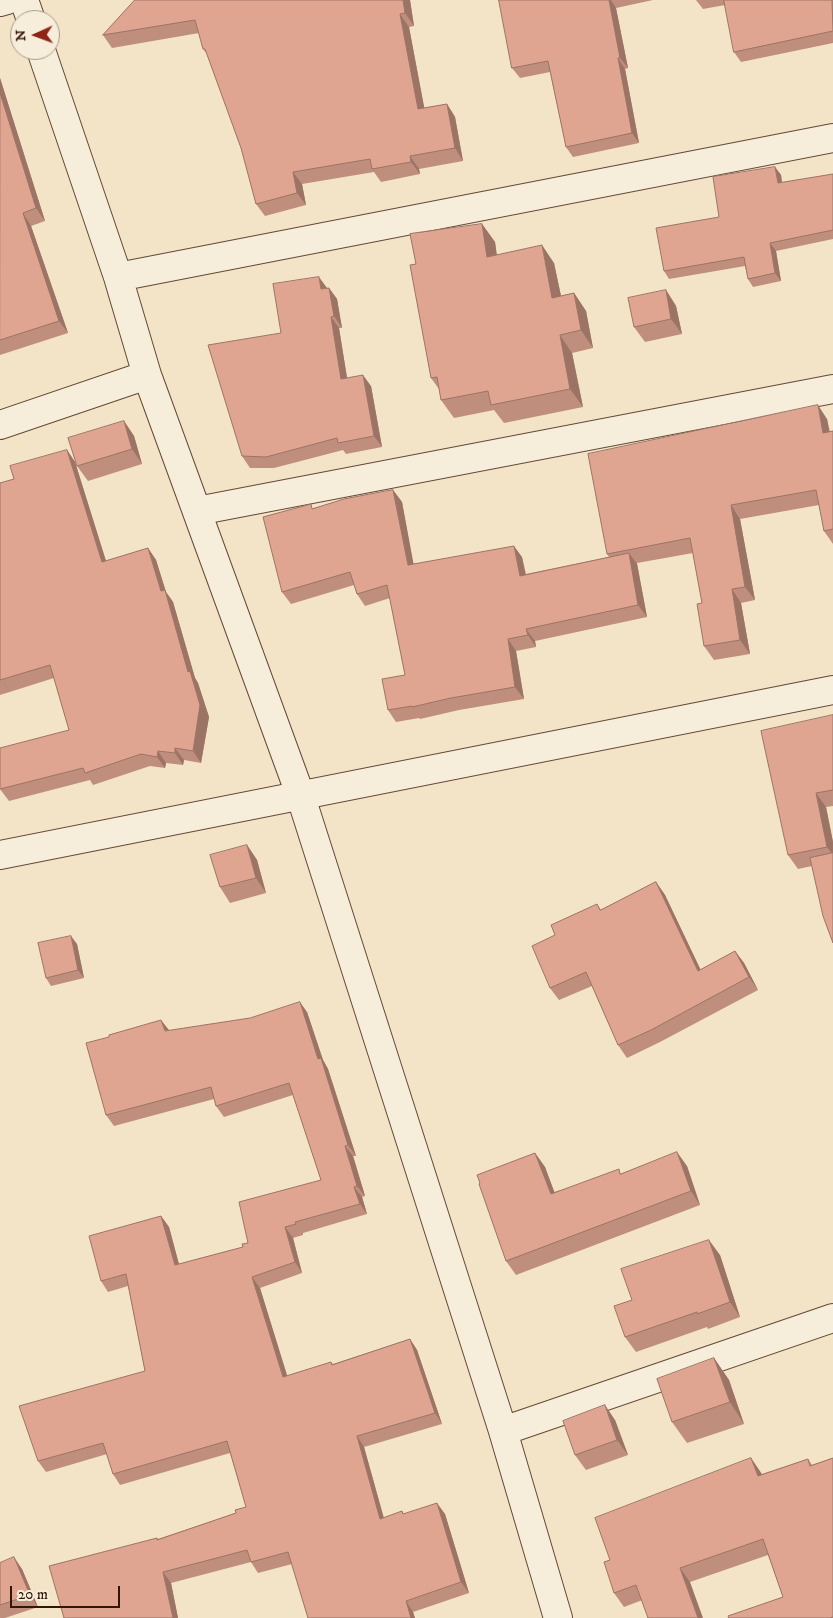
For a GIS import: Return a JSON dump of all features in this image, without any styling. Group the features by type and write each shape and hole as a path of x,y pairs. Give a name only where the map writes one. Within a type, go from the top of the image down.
{"street":[{"path":"0,2 7,0"},
{"path":"44,60 118,277 147,376 300,794 503,1431 558,1618"},
{"path":"118,277 833,138"},
{"path":"0,425 147,376"},
{"path":"197,511 833,389"},
{"path":"0,855 300,794 833,690"},
{"path":"503,1431 833,1318"}],"building":[{"path":"135,0 403,0 405,13 400,14 418,109 447,104 455,148 410,156 411,162 372,169 370,159 293,172 297,193 256,204 241,148 205,49 203,49 195,20 103,35"},
{"path":"499,0 609,0 632,133 566,147 548,61 512,68"},
{"path":"724,0 832,0 833,31 734,52"},
{"path":"0,93 36,208 23,213 59,321 0,340"},
{"path":"775,167 778,183 833,174 833,230 770,243 775,273 748,279 744,257 664,271 656,228 719,217 713,177"},
{"path":"482,224 487,257 542,245 552,298 574,293 581,330 560,335 570,389 491,405 488,391 441,400 437,377 431,378 410,265 416,264 410,234"},
{"path":"319,277 321,289 329,288 334,316 331,317 341,379 363,375 374,436 338,443 337,438 266,457 242,456 208,345 281,333 273,284"},
{"path":"666,290 671,319 634,327 628,298"},
{"path":"818,405 823,433 833,431 833,529 824,531 816,490 731,505 745,587 732,589 740,640 704,646 697,604 702,603 690,538 607,554 588,454"},
{"path":"124,421 132,449 77,466 68,438"},
{"path":"67,450 102,562 148,548 161,591 165,590 188,672 190,671 200,705 193,751 175,748 175,753 158,751 157,757 141,754 85,773 83,768 0,789 0,748 69,730 50,665 0,680 0,483 14,479 10,466"},
{"path":"393,490 408,565 514,546 520,576 629,553 638,605 526,629 528,635 508,639 515,687 388,710 382,679 405,675 387,585 357,594 350,572 282,592 263,517 311,504 312,509 344,499"},
{"path":"833,715 833,790 816,793 827,847 788,855 761,731"},
{"path":"247,845 256,878 220,887 210,855"},
{"path":"833,853 833,943 823,916 810,858"},
{"path":"656,882 698,971 735,951 749,977 651,1030 618,1045 586,972 550,988 532,946 555,935 551,925 597,904 600,910"},
{"path":"71,936 78,970 46,978 38,943"},
{"path":"300,1002 318,1059 321,1058 348,1145 345,1146 357,1186 354,1187 360,1204 295,1222 296,1224 285,1227 295,1262 252,1277 283,1377 331,1362 332,1365 410,1339 435,1413 357,1436 380,1519 402,1511 403,1514 437,1503 461,1582 406,1601 411,1618 308,1618 288,1552 251,1562 247,1550 163,1572 173,1618 64,1618 49,1566 157,1538 157,1540 236,1513 235,1510 246,1507 227,1441 113,1474 103,1443 38,1461 19,1406 145,1371 126,1274 101,1281 89,1236 161,1216 175,1265 243,1247 242,1244 248,1243 239,1202 321,1180 289,1083 216,1106 211,1087 106,1115 86,1043 161,1020 165,1031 250,1018"},
{"path":"677,1152 691,1191 506,1261 477,1175 535,1153 551,1194 619,1169 620,1174"},
{"path":"709,1240 730,1302 625,1337 614,1306 632,1300 621,1269"},
{"path":"714,1358 730,1402 672,1422 657,1379"},
{"path":"605,1405 617,1440 575,1455 563,1421"},
{"path":"751,1458 758,1476 808,1459 810,1466 833,1458 833,1617 729,1618 728,1616 783,1597 763,1539 680,1568 698,1618 648,1618 636,1585 614,1593 604,1562 610,1560 595,1518"},
{"path":"14,1557 30,1595 0,1605 0,1563"}]}
